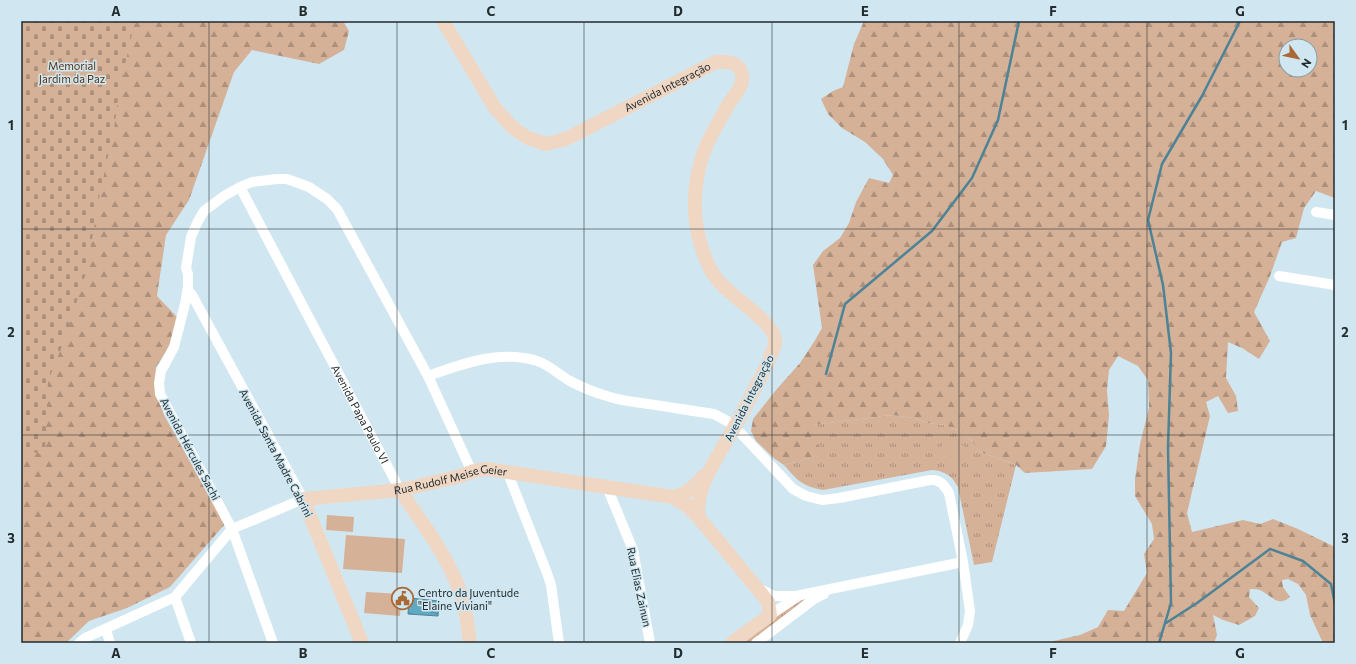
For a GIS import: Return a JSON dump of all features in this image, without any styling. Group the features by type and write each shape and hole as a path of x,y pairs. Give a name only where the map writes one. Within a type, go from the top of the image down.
{"main road":[{"name":"Avenida Integração","path":"442,21 495,108 513,128 528,138 546,144 566,139 716,62 731,62 742,72 742,82 712,134 704,152 698,173 694,210 705,256 716,279 731,295 766,323 772,331 775,341 766,369 735,427 708,472 700,497 698,511 699,518"},
{"name":"Rua Rudolf Meise Geier","path":"303,499 400,490 487,469 673,497"},
{"name":"Avenida Integração","path":"673,497 681,496 688,492 708,472"},
{"name":"Avenida Papa Paulo VI","path":"400,490 452,573 463,603 470,643"},
{"path":"673,497 687,506 699,518 768,602 770,615 732,643"},
{"name":"Avenida Santa Madre Cabrini","path":"303,499 362,643"}],"street":[{"name":"Avenida Hércules Sachi","path":"273,643 232,529 160,394 159,383 161,371 174,347 188,290 188,274 186,268 191,237 204,211 224,196 252,182 287,179 318,193 338,209 428,376"},
{"name":"Avenida Papa Paulo VI","path":"240,187 400,490"},
{"path":"1316,212 1335,215"},
{"path":"1278,276 1335,285"},
{"name":"Avenida Santa Madre Cabrini","path":"188,290 303,499"},
{"path":"472,472 428,376 476,360 507,357 524,358 537,361 590,391 620,400 714,414 727,420 735,427 793,489 799,493 814,498 822,500 839,498 936,479 945,486 949,492 963,562 970,611 968,625 960,643"},
{"path":"507,471 547,573 559,643"},
{"name":"Rua Elias Zainun","path":"607,487 633,550 650,643"},
{"name":"Rua Rudolf Meise Geier","path":"232,529 303,499"},
{"path":"79,643 85,638 106,630 174,597 232,529"},
{"path":"756,587 774,596 801,595 963,562"},
{"path":"756,643 814,599 832,589"},
{"path":"770,615 801,595"},
{"path":"174,597 191,643"},
{"path":"106,630 110,643"}],"green space":[{"path":"21,21 343,21 349,31 344,50 319,64 252,50 234,72 189,200 166,235 157,296 177,317 170,346 156,367 155,389 164,415 225,524 170,587 127,608 89,621 66,643 21,643"},
{"name":"Memorial Jardim da Paz","path":"21,21 137,21 134,25 119,91 114,129 99,197 87,269 65,339 48,381 45,455 21,449"},
{"path":"864,21 1335,21 1335,198 1316,191 1304,208 1296,238 1282,242 1270,276 1254,312 1270,341 1259,359 1242,348 1228,342 1226,378 1236,396 1238,411 1228,413 1218,396 1206,402 1210,416 1187,513 1192,532 1243,520 1260,524 1273,519 1335,547 1335,643 1323,643 1310,615 1306,595 1298,584 1288,579 1282,580 1283,587 1290,597 1286,600 1278,601 1260,590 1250,589 1249,597 1259,608 1255,616 1239,625 1213,615 1217,635 1214,643 1045,643 1080,635 1098,627 1108,610 1124,611 1147,573 1144,554 1154,539 1152,524 1135,496 1135,479 1140,444 1149,408 1148,380 1138,366 1118,356 1109,370 1107,391 1109,415 1106,446 1092,469 1025,473 1016,465 980,452 972,441 962,432 945,425 927,423 914,418 892,415 813,425 820,456 784,465 775,459 756,441 751,431 753,419 800,363 822,328 813,265 823,251 840,238 849,223 856,202 869,178 889,183 893,175 883,159 865,142 842,128 828,114 821,99 833,91 843,87 854,44"},
{"path":"892,415 914,418 927,423 945,425 962,432 972,441 980,452 1016,465 992,562 974,565 958,487 951,477 944,473 932,470 823,490 805,485 784,465 819,456 812,425"},
{"path":"948,436 968,449 960,463 940,449"},
{"path":"327,515 354,517 353,532 326,530"},
{"path":"346,535 405,539 402,573 343,569"},
{"path":"366,592 402,594 400,616 364,613"},
{"path":"809,596 751,643 738,643 778,612"}],"water":[{"path":"409,598 439,601 438,616 408,614"}],"waterway":[{"path":"826,374 845,304 932,231 972,178 998,120 1019,21"},
{"path":"1159,643 1171,603 1168,447 1171,353 1163,285 1148,220 1162,164 1202,96 1240,21"},
{"path":"1166,623 1197,603 1270,549 1303,561 1331,584 1335,604"}],"place":[{"name":"Centro da Juventude \"Elaine Viviani\"","path":"403,599"}]}
